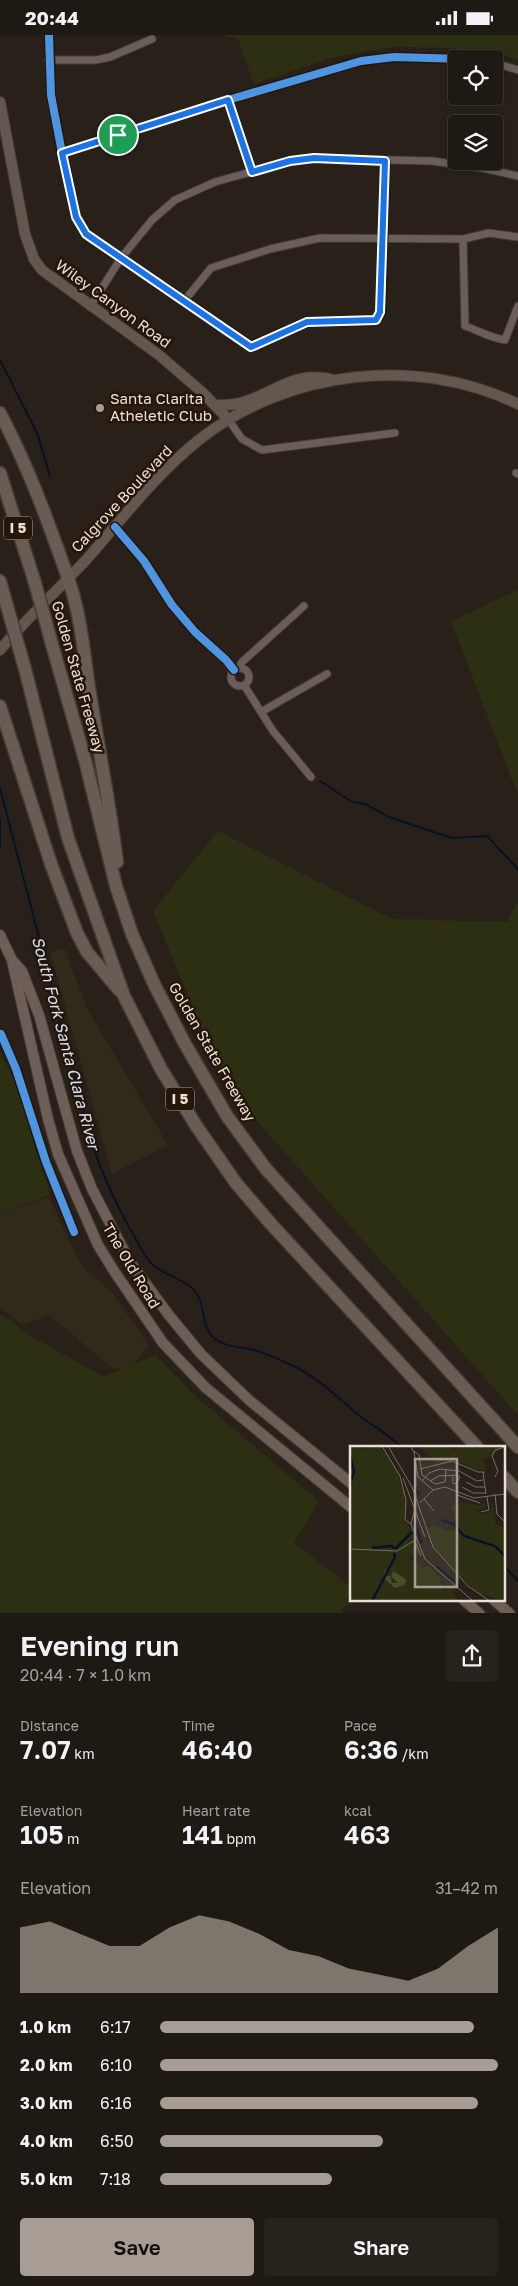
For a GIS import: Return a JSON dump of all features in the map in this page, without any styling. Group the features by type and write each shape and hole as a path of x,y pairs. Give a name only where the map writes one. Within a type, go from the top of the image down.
{"highway":[{"path":"0,413 33,481 68,579 80,633 110,807 123,907"},
{"name":"Golden State Freeway","path":"0,473 35,583 85,761 116,886 155,986 184,1044 228,1116 266,1169 518,1447"},
{"name":"I 5","path":"0,581 68,838 124,996 161,1069 236,1183 296,1251 476,1446"},
{"path":"0,706 51,864 78,933 87,952 124,996"},
{"path":"506,1479 518,1492"}],"main road":[{"path":"0,935 12,959"},
{"name":"The Old Road","path":"12,959 22,971 39,1015 77,1151 92,1189 130,1262 168,1314 201,1354 249,1400 350,1482"},
{"name":"The Old Road","path":"12,959 48,1119 58,1154 98,1245 114,1271 163,1343 206,1389 350,1506"},
{"path":"465,1601 480,1613"},
{"path":"495,1601 510,1613"}],"street":[{"path":"49,35 48,60 51,95 76,217 86,234 251,347 307,322 376,320 380,312 385,161"},
{"path":"48,60 96,60 110,57 152,39"},
{"path":"62,153 228,100 361,61 394,57 448,59"},
{"path":"503,66 518,70"},
{"path":"228,100 252,172"},
{"name":"Wiley Canyon Road","path":"0,102 25,234 34,259 50,278 142,342 216,405 228,419"},
{"path":"90,307 120,258 152,220 175,200 215,182 290,161 314,158 441,162 482,168 518,177"},
{"path":"185,300 212,268 270,249 320,238 463,239 489,233 518,237"},
{"path":"463,239 465,326 483,332 492,339 505,340 518,307"},
{"name":"Calgrove Boulevard","path":"0,650 172,465 198,441 228,419 302,387 372,375 405,375 439,379 497,394 518,404"},
{"path":"216,405 241,403 295,380 314,376 334,380"},
{"path":"228,419 242,439 262,450 394,433"},
{"path":"115,527 144,561 172,605 195,632 237,669 248,673 249,679 244,685 238,686 232,681 231,675 237,669 242,662 304,606"},
{"path":"261,712 327,674"},
{"path":"244,685 276,736 311,777"},
{"path":"1,1035 16,1069 46,1162 74,1232"}],"shaded area":[{"path":"64,948 88,1010 168,1145 112,1174 50,952"},
{"path":"49,1197 84,1268 111,1291 149,1345 129,1370 112,1368 49,1315 22,1325 0,1307 0,1213"}],"green space":[{"path":"224,35 518,35 518,60 503,56 503,50 392,47 338,56 254,84 238,39"},
{"path":"518,590 518,795 451,621"},
{"path":"218,831 392,919 507,922 518,901 518,1415 249,1112 211,1051 153,911"},
{"path":"0,1053 15,1081 50,1195 0,1213"},
{"path":"0,1314 31,1336 104,1377 155,1355 196,1397 319,1501 294,1543 350,1586 350,1601 363,1601 342,1607 341,1613 0,1613"}],"waterway":[{"path":"0,360 37,433 50,476"},
{"path":"320,781 352,802 365,804 389,817 433,832 452,838 487,836 518,869"},
{"name":"South Fork Santa Clara River","path":"0,788 88,1129 100,1166 116,1202 144,1253 155,1267 184,1282 194,1290 200,1301 206,1327 214,1338 228,1345 267,1354 307,1374 400,1446"},
{"path":"0,819 0,849"},
{"name":"South Fork Santa Clara River","path":"506,1568 518,1581"}],"cycle path":[{"path":"49,35 51,95 76,217 86,234 251,346 307,322 376,320 381,312 385,161"},
{"path":"62,153 228,100 361,61 394,57 448,59"},
{"path":"115,527 144,561 172,605 195,632 226,660 234,670"},
{"path":"1,1034 16,1069 46,1162 74,1232"}],"place":[{"name":"Santa Clarita Atheletic Club","path":"100,408"}],"route":[{"path":"228,100 252,172 290,161 314,158 385,161 380,312 376,320 307,322 251,347 185,300 98,243 86,234 76,217 62,153 118,135 228,100"}]}
